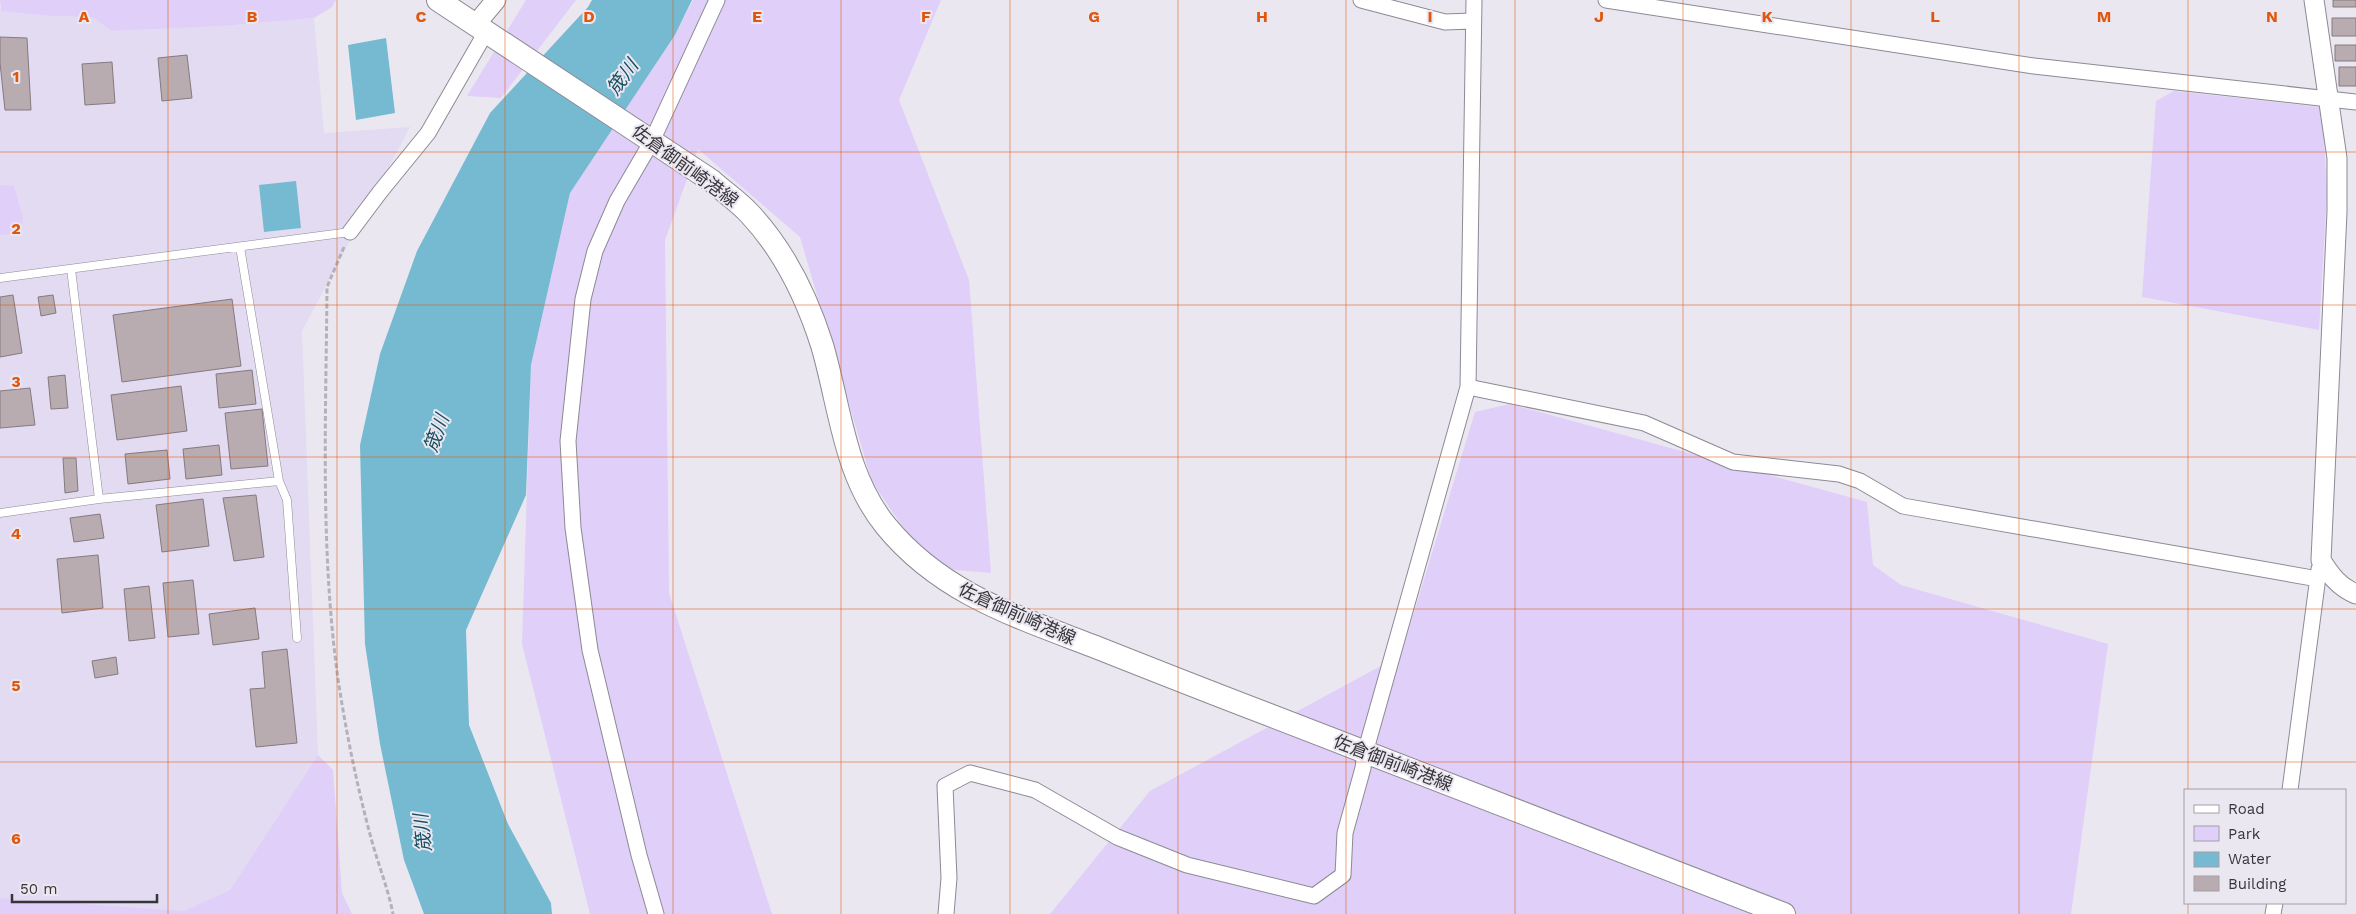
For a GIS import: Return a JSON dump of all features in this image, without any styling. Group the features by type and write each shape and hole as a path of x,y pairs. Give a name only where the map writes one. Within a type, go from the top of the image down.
{"main road":[{"name":"佐倉御前崎港線","path":"438,0 712,181 749,213 777,250 802,292 818,336 851,462 867,498 886,526 916,557 950,584 983,603 1784,914"}],"street":[{"path":"350,232 428,133 496,0"},
{"path":"656,914 639,855 590,650 573,528 568,441 583,299 595,251 616,201 716,0"},
{"path":"1360,0 1444,22 1472,21"},
{"path":"946,914 949,878 945,786 970,773 1035,790 1118,837 1187,865 1314,896 1343,876 1345,834 1363,768 1365,752 1468,387 1472,21 1474,0"},
{"path":"1606,0 2034,66 2356,102"},
{"path":"2290,789 2320,560 2336,212 2337,158 2314,0"},
{"path":"1468,387 1644,422 1733,462 1839,474 1860,481 1903,506 2318,579"},
{"path":"2320,560 2330,574 2345,589 2356,594"}],"lane":[{"path":"0,278 350,232"},
{"path":"240,247 279,481 287,500 297,638"},
{"path":"71,269 99,499"},
{"path":"0,513 99,499 279,481"}],"path":[{"path":"350,232 327,287 326,558 338,678 349,740 372,838 387,884 393,914"}],"shaded area":[{"path":"0,10 51,16 92,17 113,31 223,26 314,18 324,133 410,127 302,331 318,755 230,890 184,911 0,898"}],"green space":[{"path":"0,0 336,0 332,7 314,18 223,26 112,31 92,17 51,16 1,11"},
{"path":"526,0 576,0 501,98 467,96"},
{"path":"693,0 941,0 899,100 969,280 991,573 931,568 872,482 800,237 698,149 665,240 669,593 772,914 590,914 522,644 531,365 570,193 675,35"},
{"path":"2174,91 2319,107 2323,120 2327,193 2319,330 2142,297 2156,101"},
{"path":"0,185 14,186 23,218 21,233 0,235"},
{"path":"1510,404 1867,502 1873,565 1901,585 2108,644 2071,914 1050,914 1150,791 1401,655 1475,412"},
{"path":"318,755 333,770 342,893 352,914 0,914 0,898 184,911 230,890"}],"water":[{"name":"筬川","path":"592,0 692,0 675,35 570,193 531,365 526,495 466,630 469,725 508,824 551,903 552,914 424,914 404,860 380,744 365,644 360,445 380,354 417,251 490,113 588,7"},
{"path":"386,38 395,113 356,120 348,45"},
{"path":"296,181 301,228 264,232 259,185"}],"building":[{"path":"2333,0 2356,0 2356,7 2333,7"},
{"path":"2332,18 2356,18 2356,36 2332,36"},
{"path":"0,37 27,38 31,110 5,110 0,63"},
{"path":"2335,45 2356,45 2356,61 2335,61"},
{"path":"187,55 192,98 162,101 158,58"},
{"path":"112,62 115,103 85,105 82,64"},
{"path":"2339,67 2356,67 2356,86 2339,86"},
{"path":"13,295 22,353 0,357 0,297"},
{"path":"53,295 56,313 41,316 38,297"},
{"path":"232,299 241,366 122,382 113,315"},
{"path":"252,370 256,404 219,408 216,374"},
{"path":"65,375 68,408 51,409 48,377"},
{"path":"181,386 187,431 117,440 111,395"},
{"path":"30,388 35,425 0,428 0,391"},
{"path":"262,409 268,466 231,469 225,413"},
{"path":"219,445 222,475 186,479 183,449"},
{"path":"167,450 170,479 128,484 125,454"},
{"path":"63,458 76,458 78,491 65,493"},
{"path":"256,495 264,557 234,561 223,498"},
{"path":"203,499 209,546 162,552 156,505"},
{"path":"100,514 104,538 74,542 70,518"},
{"path":"98,555 103,608 62,613 57,559"},
{"path":"193,580 199,634 168,637 163,583"},
{"path":"149,586 155,638 129,641 124,589"},
{"path":"255,608 259,639 213,645 209,614"},
{"path":"287,649 297,743 256,747 250,689 265,688 262,652"},
{"path":"116,657 118,674 95,678 92,661"}]}
